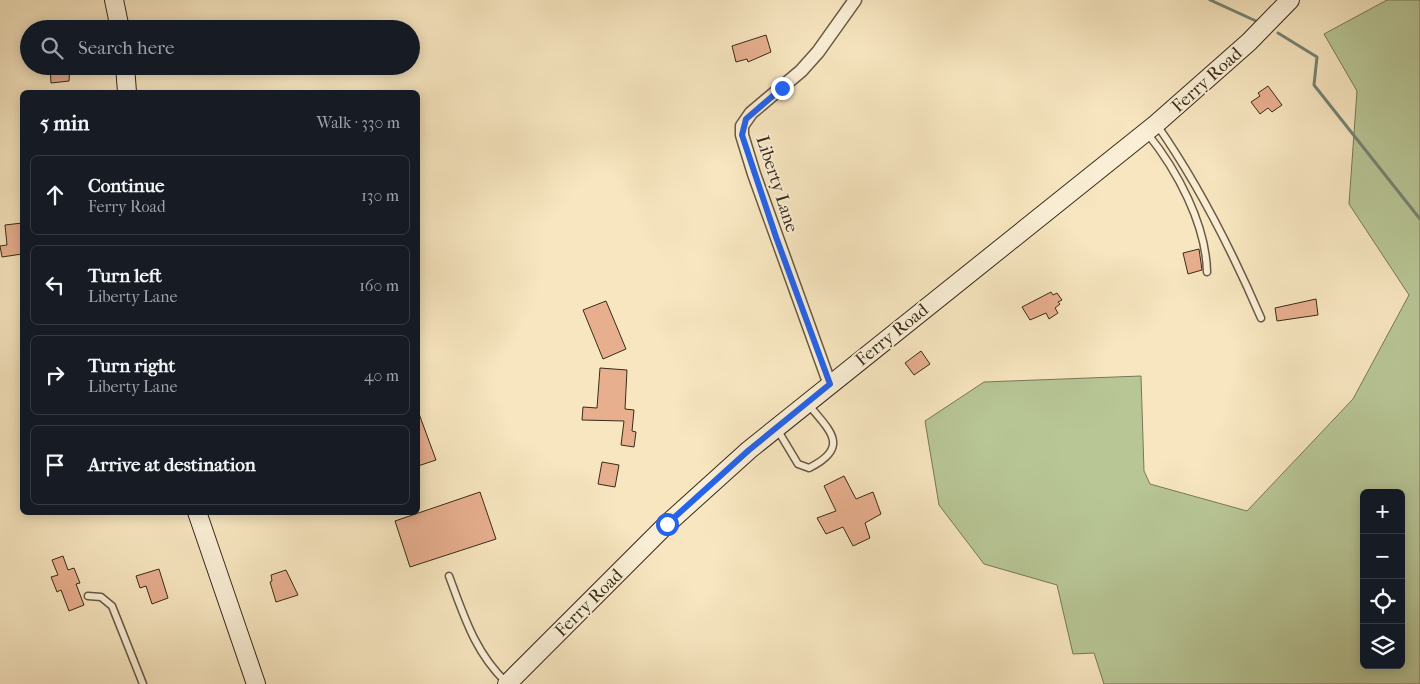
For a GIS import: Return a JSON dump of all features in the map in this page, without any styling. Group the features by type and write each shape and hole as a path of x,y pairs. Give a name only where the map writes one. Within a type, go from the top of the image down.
{"main road":[{"path":"114,0 118,20"},
{"name":"Ferry Road","path":"508,684 667,524 830,384 1151,128 1207,81 1290,0"},
{"path":"126,75 127,90"},
{"path":"198,515 256,684"}],"street":[{"name":"Liberty Lane","path":"830,384 757,183 742,135 742,126 751,113 800,72 818,52 854,0"}],"lane":[{"path":"1151,128 1178,178 1202,238 1207,272"},
{"path":"1151,128 1184,164 1230,250 1261,318"},
{"path":"777,428 798,464 809,468 825,458 834,447 834,439 808,403"},
{"path":"449,576 474,641 495,671 508,684"},
{"path":"88,596 101,597 112,606 142,684"}],"green space":[{"path":"1387,0 1420,0 1420,684 1104,684 1094,653 1073,654 1057,585 984,564 939,505 925,421 984,382 1141,376 1144,471 1150,484 1247,511 1353,399 1409,295 1349,204 1357,91 1324,34"}],"building":[{"path":"766,35 771,52 748,62 747,59 736,62 732,46"},
{"path":"51,75 69,75 69,81 51,83"},
{"path":"1268,86 1282,105 1272,112 1268,108 1260,114 1251,102 1260,96 1258,93"},
{"path":"20,223 20,254 2,257 0,246 7,245 5,225"},
{"path":"1199,249 1202,270 1188,274 1183,253"},
{"path":"1051,292 1053,295 1057,293 1062,300 1058,302 1060,304 1055,308 1058,313 1049,319 1046,313 1030,320 1022,307"},
{"path":"1316,299 1318,315 1277,321 1275,308"},
{"path":"606,301 626,349 603,359 583,310"},
{"path":"921,351 930,364 914,375 905,363"},
{"path":"600,368 627,370 625,409 634,410 632,431 636,432 634,447 621,445 624,421 582,420 583,407 597,408"},
{"path":"420,416 436,460 420,465"},
{"path":"602,462 619,465 615,487 598,484"},
{"path":"844,476 856,499 873,492 881,514 865,523 870,538 853,546 843,527 826,534 817,518 836,511 824,486"},
{"path":"480,492 496,539 410,567 395,521 413,515 420,515 420,512"},
{"path":"63,556 68,570 74,568 80,583 76,584 84,605 69,611 61,590 57,592 51,577 58,575 52,560"},
{"path":"159,569 168,598 152,604 146,586 140,588 136,576"},
{"path":"286,570 298,595 276,602 270,582 272,581 271,575"}],"waterway":[{"path":"1210,0 1256,21"},
{"path":"1278,33 1317,57 1314,85 1420,219"}],"route":[{"path":"667,524 749,450 830,384 800,306 742,135 742,126 751,113 782,88"}]}
